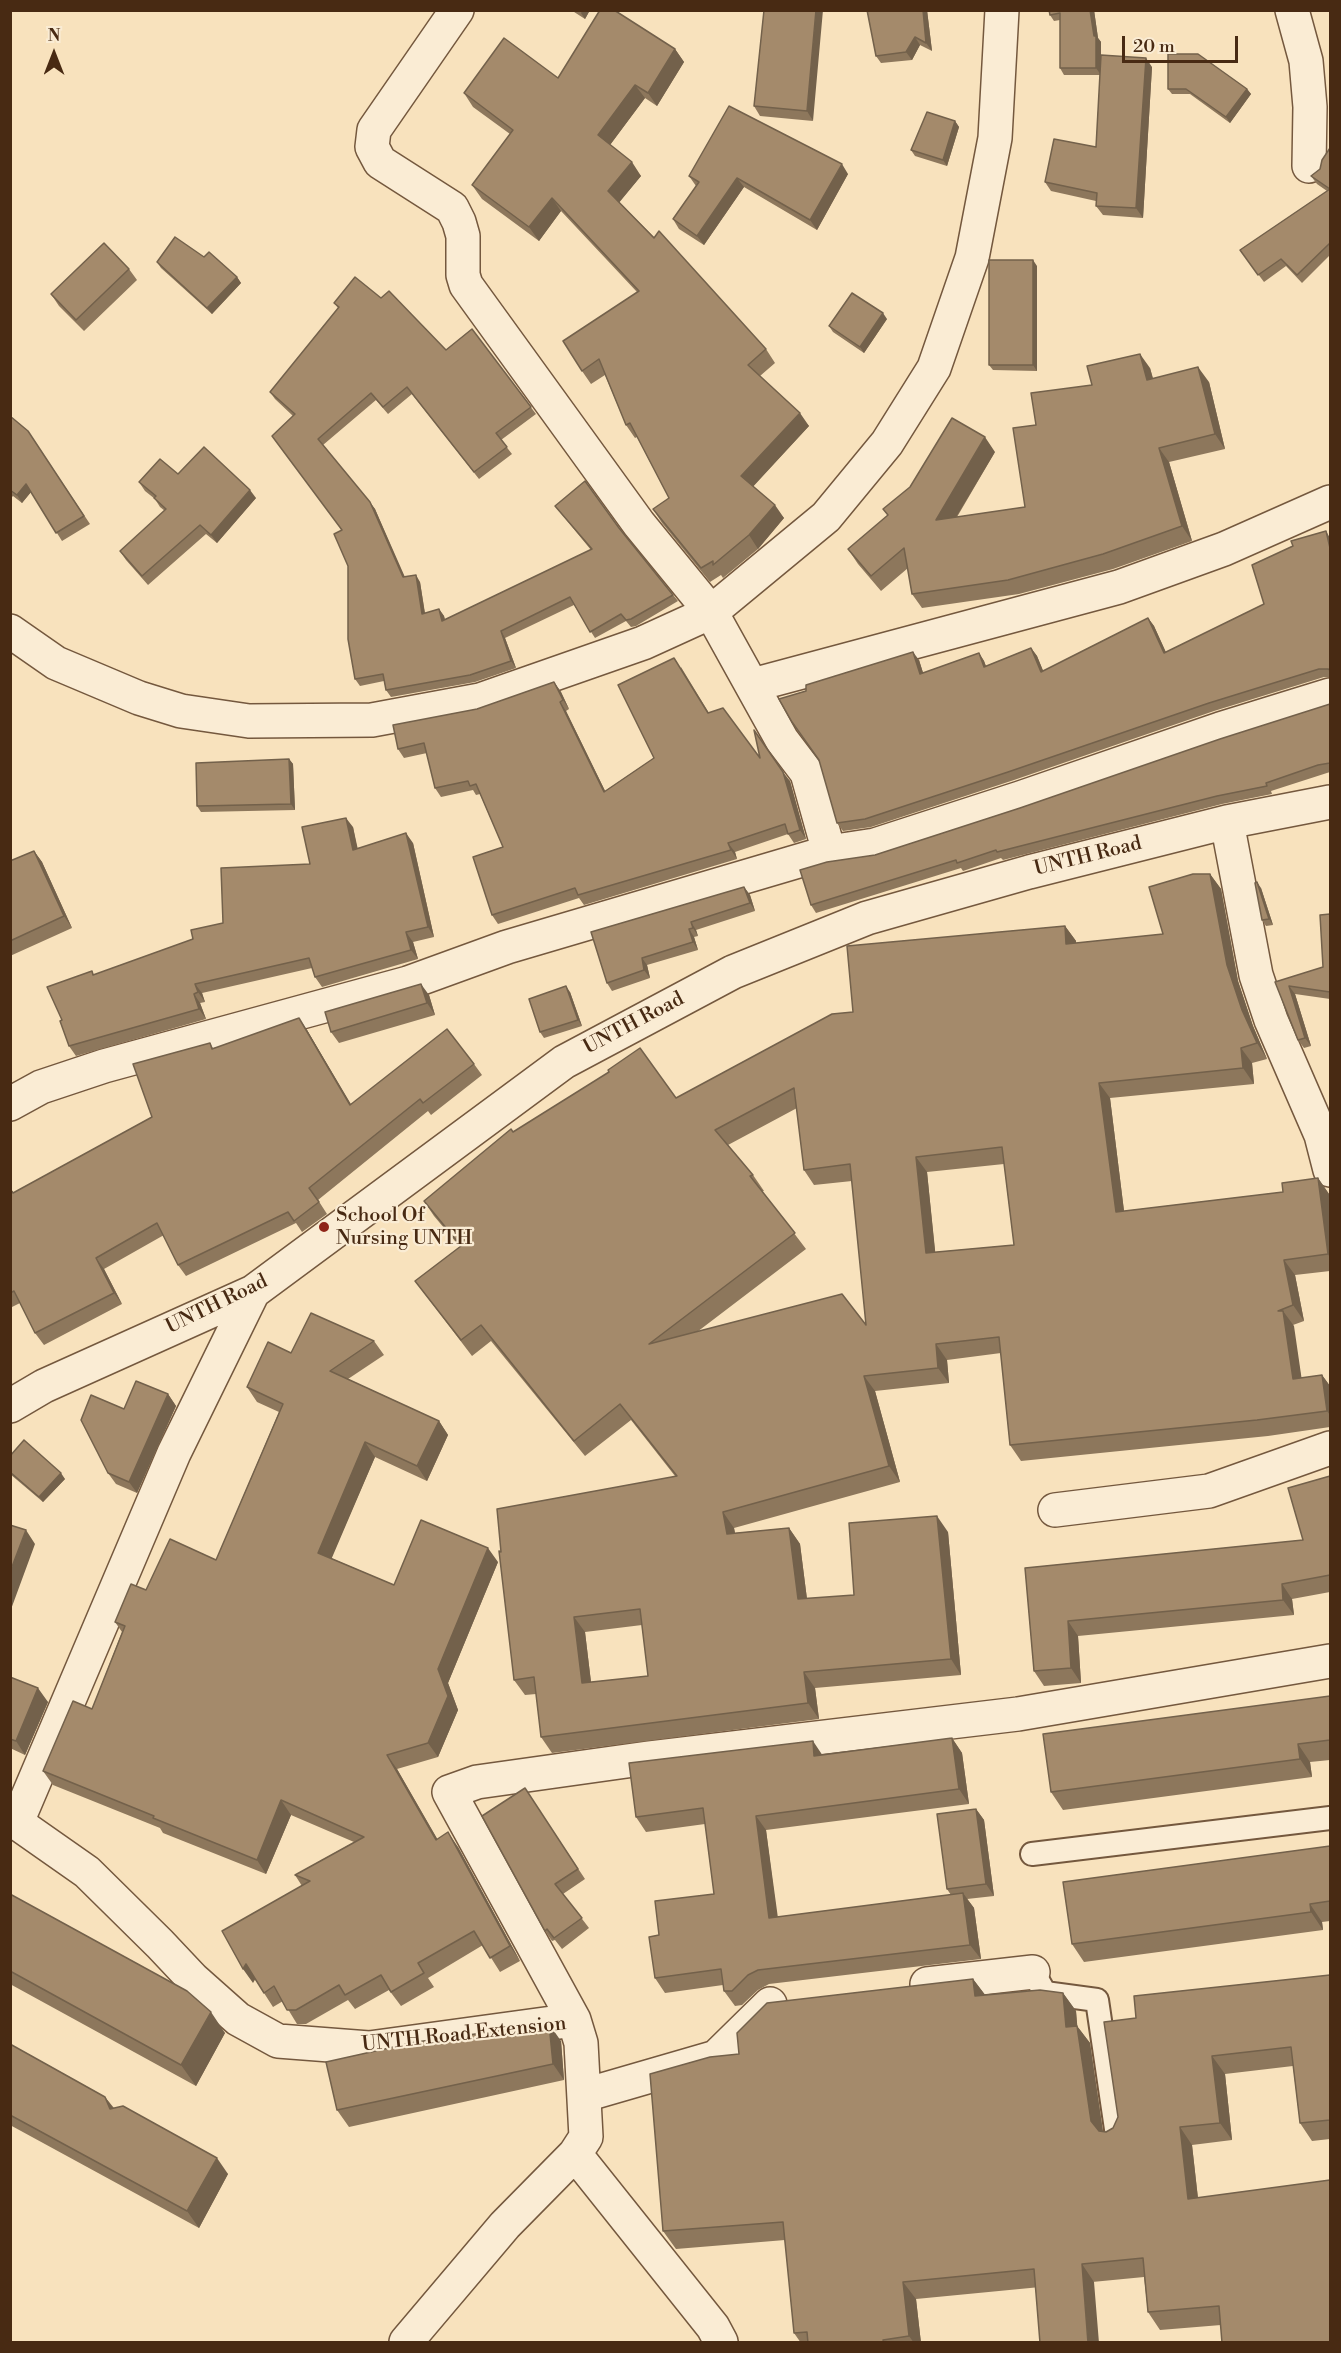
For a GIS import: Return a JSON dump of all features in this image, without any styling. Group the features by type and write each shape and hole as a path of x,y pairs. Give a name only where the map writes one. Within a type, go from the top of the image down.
{"street":[{"path":"457,10 374,130 372,147 380,162 452,208 463,236 463,275 466,285 639,524 711,612 782,740 807,772 829,852"},
{"path":"10,631 56,663 139,698 181,711 249,722 372,720 480,700 643,643 711,612 826,517 887,443 934,368 972,258 995,138 1002,10"},
{"path":"1292,10 1306,61 1310,107 1309,166"},
{"path":"753,685 1119,587 1224,549 1330,502"},
{"path":"10,1104 41,1087 104,1066 408,983 507,947 829,852 874,845 1020,798 1220,729 1330,695"},
{"name":"UNTH Road","path":"10,1406 44,1386 253,1292 564,1062 733,972 867,918 1029,872 1227,822 1330,802"},
{"path":"1227,822 1256,975 1271,1020 1321,1135 1330,1170"},
{"path":"14,1820 174,1453 253,1292"},
{"path":"1055,1510 1209,1491 1330,1448"},
{"path":"574,2020 449,1792 477,1782 648,1758 1018,1714 1330,1661"},
{"name":"UNTH Road Extension","path":"14,1820 87,1872 193,1979 238,2019 278,2041 369,2048 574,2020 581,2043 586,2136 575,2154 505,2225 406,2343"},
{"path":"902,1987 1033,1972"},
{"path":"585,2095 716,2057 771,2003 795,2000"},
{"path":"575,2154 713,2327 721,2343"}],"lane":[{"path":"1032,1854 1330,1818"},
{"path":"1033,1972 1045,1993 1097,2000 1117,2136"}],"building":[{"path":"600,10 614,10 675,49 648,93 635,85 598,135 632,162 608,191 654,238 659,231 766,349 748,365 800,413 741,476 775,505 749,535 713,565 713,561 701,568 653,509 669,498 630,423 626,425 599,359 582,371 563,341 639,291 552,198 529,227 472,185 513,130 464,93 504,38 558,78"},
{"path":"764,10 816,10 807,111 754,106"},
{"path":"867,10 923,10 926,43 915,37 906,52 876,56"},
{"path":"1049,10 1090,10 1094,36 1096,36 1096,68 1060,68 1060,13 1050,15"},
{"path":"1168,54 1198,54 1247,89 1226,117 1186,89 1168,89"},
{"path":"1101,55 1146,58 1136,208 1096,206 1097,193 1045,182 1054,139 1096,147"},
{"path":"729,106 842,164 810,220 737,178 697,236 673,219 699,182 689,176"},
{"path":"927,112 955,121 943,160 911,150"},
{"path":"1330,148 1330,189 1311,176 1320,169 1322,160"},
{"path":"1330,189 1330,243 1297,275 1281,259 1258,275 1240,250"},
{"path":"175,237 204,257 209,252 237,277 207,308 157,262"},
{"path":"104,243 129,269 76,320 51,294"},
{"path":"989,260 1033,260 1033,365 989,365"},
{"path":"355,277 381,298 389,291 446,350 472,329 531,407 496,433 507,447 474,472 407,387 383,407 371,393 318,439 370,502 403,577 416,575 422,614 439,609 442,621 592,549 555,506 585,481 619,528 673,595 631,619 626,620 621,614 590,632 570,597 501,631 511,661 470,675 386,690 383,674 355,679 348,639 348,566 334,534 342,530 272,436 295,414 270,392 339,307 334,303"},
{"path":"852,293 883,313 860,347 829,326"},
{"path":"1140,354 1147,380 1198,367 1215,434 1159,448 1182,526 1103,554 1008,580 912,594 904,548 871,576 848,549 888,515 883,509 910,487 952,418 985,437 936,520 1025,507 1013,428 1036,425 1031,393 1092,385 1087,366"},
{"path":"10,416 28,431 84,516 56,533 26,484 17,495 10,490"},
{"path":"204,447 250,490 211,535 200,525 142,576 120,551 166,509 154,498 156,496 139,482 160,459 178,474"},
{"path":"1326,531 1330,548 1330,670 1319,669 1209,703 865,819 837,823 819,760 779,699 806,691 806,685 913,652 920,674 979,653 984,667 1031,648 1041,672 1148,618 1164,653 1264,604 1252,565 1293,546 1291,541"},
{"path":"674,658 708,713 723,708 760,758 754,730 783,772 800,830 788,834 785,824 728,843 731,850 578,895 575,888 492,915 473,857 503,847 476,784 470,786 468,781 435,788 424,743 398,749 393,725 477,709 554,682 563,700 560,702 604,792 654,758 618,685"},
{"path":"1330,704 1330,763 1266,783 1267,786 1217,796 997,852 996,850 957,863 956,860 811,905 800,870 827,862 875,855"},
{"path":"289,759 291,804 197,806 196,763"},
{"path":"346,818 353,850 406,833 428,927 406,932 411,950 315,977 309,958 195,984 198,992 194,994 199,1009 69,1046 60,1021 62,1020 47,987 92,971 93,975 193,939 191,930 223,923 221,868 310,864 302,827"},
{"path":"34,851 64,916 10,941 10,861"},
{"path":"1193,874 1210,874 1227,965 1242,1010 1257,1043 1241,1048 1243,1068 1099,1083 1116,1212 1283,1192 1282,1183 1318,1178 1328,1254 1284,1260 1293,1305 1278,1311 1283,1311 1293,1379 1322,1375 1327,1411 1010,1445 999,1337 936,1344 938,1368 864,1376 889,1466 723,1512 727,1534 789,1528 798,1599 854,1595 849,1523 937,1516 951,1659 804,1672 808,1703 541,1737 534,1677 514,1680 499,1551 501,1552 497,1509 677,1476 620,1404 574,1441 481,1325 461,1340 415,1281 461,1246 424,1201 511,1129 513,1132 609,1072 608,1070 640,1048 676,1098 832,1014 853,1012 847,946 1065,926 1066,944 1163,934 1149,887","holes":["794,1088 804,1170 850,1164 866,1325 842,1294 649,1344 795,1233 750,1176 753,1175 715,1130","1002,1147 1014,1245 926,1253 916,1157","640,1609 648,1676 582,1683 574,1617"]},
{"path":"1257,882 1269,919 1262,920 1255,883"},
{"path":"744,887 750,903 691,922 693,928 689,929 693,942 642,958 644,970 607,983 591,932"},
{"path":"1330,914 1330,992 1289,986 1305,1038 1298,1040 1275,982 1323,967 1320,915"},
{"path":"421,984 427,1003 331,1032 325,1012"},
{"path":"566,986 578,1020 540,1032 529,999"},
{"path":"299,1018 350,1105 447,1029 474,1064 423,1103 420,1099 309,1188 319,1202 294,1221 288,1212 178,1265 157,1223 96,1258 114,1293 35,1333 14,1291 10,1293 10,1189 13,1193 152,1117 133,1064 210,1043 212,1049"},
{"path":"311,1313 374,1341 330,1371 439,1421 417,1466 365,1442 318,1553 394,1585 421,1520 488,1548 438,1669 448,1696 428,1743 387,1755 436,1840 448,1832 510,1946 490,1958 474,1931 418,1963 424,1973 391,1992 381,1975 345,1995 339,1985 296,2010 287,2010 274,1986 264,1993 246,1964 243,1969 222,1931 310,1881 295,1875 364,1837 281,1800 257,1860 43,1771 73,1701 92,1709 125,1626 115,1622 131,1584 146,1590 170,1539 216,1560 283,1404 247,1387 268,1342 291,1353"},
{"path":"136,1381 168,1394 129,1482 108,1473 81,1420 91,1395 124,1409"},
{"path":"24,1440 61,1473 39,1497 10,1472 10,1456"},
{"path":"1330,1476 1330,1575 1282,1584 1283,1600 1068,1621 1071,1668 1034,1671 1025,1568 1303,1540 1288,1488"},
{"path":"10,1525 26,1530 10,1572"},
{"path":"10,1677 38,1688 16,1741 10,1739"},
{"path":"1330,1696 1330,1740 1298,1744 1300,1759 1051,1792 1043,1734"},
{"path":"952,1738 959,1789 756,1816 769,1918 963,1893 970,1945 758,1970 748,1975 732,1991 724,1991 721,1969 655,1978 649,1937 659,1935 655,1901 714,1894 703,1808 636,1817 629,1763 813,1741 814,1756"},
{"path":"525,1788 578,1869 555,1884 582,1918 554,1938 547,1929 545,1931 482,1816"},
{"path":"976,1809 986,1884 947,1889 937,1814"},
{"path":"1330,1846 1330,1901 1310,1904 1311,1912 1072,1944 1063,1882"},
{"path":"10,1894 187,1991 211,2012 181,2065 10,1971"},
{"path":"1330,1975 1330,2120 1300,2123 1291,2047 1212,2056 1220,2123 1180,2127 1188,2199 1330,2180 1330,2343 1222,2343 1219,2306 1148,2312 1143,2258 1082,2264 1088,2343 1040,2343 1034,2269 903,2282 909,2336 883,2340 884,2343 808,2343 807,2332 794,2333 783,2222 663,2231 650,2074 710,2057 739,2054 737,2033 767,2003 973,1979 975,1996 1040,1990 1063,1993 1066,2027 1077,2026 1091,2121 1099,2131 1106,2132 1113,2128 1118,2117 1104,2022 1136,2018 1134,1996"},
{"path":"549,2024 553,2064 337,2110 326,2062 416,2042"},
{"path":"10,2044 105,2097 110,2109 123,2106 217,2158 187,2211 10,2115"}],"place":[{"name":"School Of Nursing UNTH","path":"324,1227"}]}
